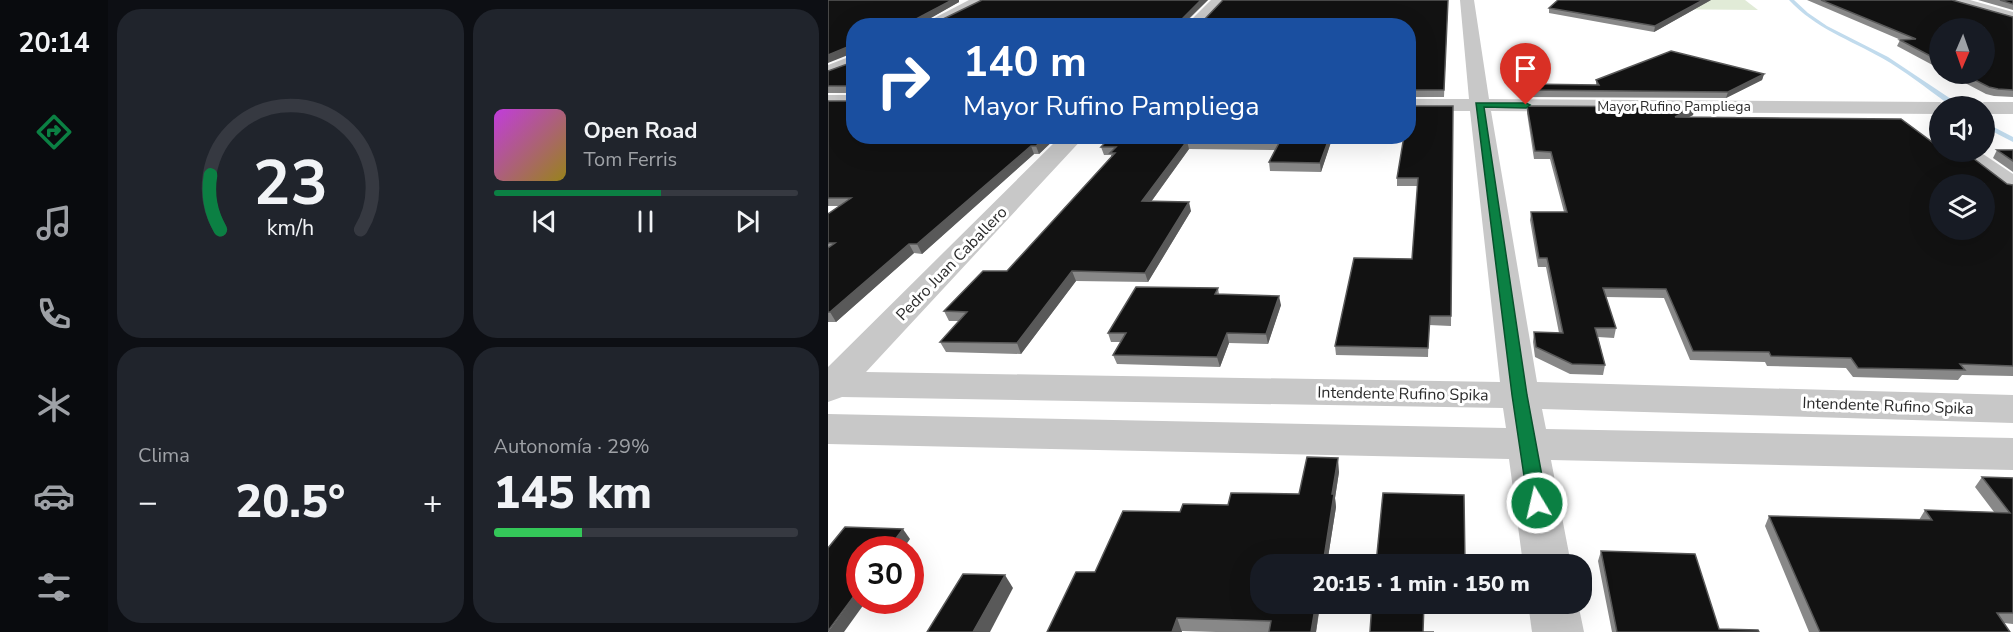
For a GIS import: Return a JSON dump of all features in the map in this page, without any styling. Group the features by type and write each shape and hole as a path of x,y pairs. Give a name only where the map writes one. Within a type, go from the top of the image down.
{"street":[{"path":"943,18 980,0"},
{"path":"1200,18 1219,0"},
{"path":"1467,0 1479,105 1519,395 1545,554"},
{"path":"1955,0 2013,17"},
{"path":"828,72 846,64"},
{"path":"828,101 846,101"},
{"name":"Mayor Rufino Pampliega","path":"1416,105 1904,108 1929,116"},
{"path":"1995,108 2013,108"},
{"name":"Pedro Juan Caballero","path":"830,386 1066,144"},
{"path":"1980,162 2013,185"},
{"name":"Intendente Rufino Spika","path":"830,386 1519,395 2013,409"},
{"path":"828,429 2013,454"},
{"path":"1555,614 1558,632"}],"green space":[{"path":"1642,0 1745,0 1758,10 1650,9"}],"building":[{"path":"828,0 952,0 918,18 846,18 846,48 828,55"},
{"path":"982,0 1201,0 1183,18 945,18"},
{"path":"1223,0 1448,0 1444,90 1416,90 1416,18 1206,18"},
{"path":"1558,0 1703,0 1655,26 1549,8"},
{"path":"1821,0 1952,0 2013,17 2013,90 1998,89 1983,84 1995,84 1995,18 1929,18 1929,55 1900,40 1916,39"},
{"path":"2000,0 2013,0 2013,4"},
{"path":"1671,51 1764,74 1728,92 1524,90 1523,84 1599,85 1596,80"},
{"path":"846,65 846,86 828,86 828,71"},
{"path":"828,101 846,101 846,144 1038,144 1031,146 917,244 909,244 828,312 828,248 835,243 828,243 828,214 851,198 828,198"},
{"path":"1416,106 1453,106 1451,316 1430,316 1428,348 1335,346 1354,258 1412,259 1418,178 1397,178 1403,144 1416,144"},
{"path":"1527,106 1695,107 1675,117 1901,119 1929,140 1929,162 1978,162 1994,174 1929,174 1929,240 1995,240 1995,175 2007,184 2013,185 2013,366 1960,364 1965,370 1858,368 1851,358 1771,356 1769,352 1693,351 1666,289 1603,288 1616,328 1595,328 1605,365 1572,364 1536,347 1534,332 1563,333 1547,258 1539,258 1531,212 1567,212 1551,152 1535,151"},
{"path":"1104,144 1185,144 1142,201 1189,202 1145,273 1072,271 1017,343 940,342 967,312 944,311 983,271 1007,271 1115,153 1110,153 1116,147 1101,147"},
{"path":"1278,144 1327,144 1320,163 1269,162"},
{"path":"1997,150 2013,150 2013,161"},
{"path":"1136,287 1218,288 1215,294 1279,296 1266,334 1227,333 1217,357 1113,355 1126,333 1108,333"},
{"path":"1307,457 1338,458 1325,554 1250,554 1250,614 1314,614 1311,632 1269,632 1271,621 1177,618 1172,632 1047,632 1076,572 1095,572 1123,511 1180,512 1183,504 1228,505 1231,493 1299,494"},
{"path":"1982,477 2013,478 2013,613 1997,613 2010,632 1820,632 1769,516 1932,520 1925,510 2010,513"},
{"path":"1383,493 1464,495 1465,554 1377,554"},
{"path":"845,527 903,529 898,536 846,536 846,607 828,631 828,548"},
{"path":"1601,551 1695,554 1719,629 1758,630 1759,632 1617,632"},
{"path":"963,574 1005,575 973,632 927,632"},
{"path":"1371,614 1424,614 1423,632 1370,632"}],"waterway":[{"path":"1791,0 1825,27 1886,58 1943,96"},
{"path":"1995,130 2013,140"}],"route":[{"path":"1526,105 1479,105 1519,395 1537,503"}]}
